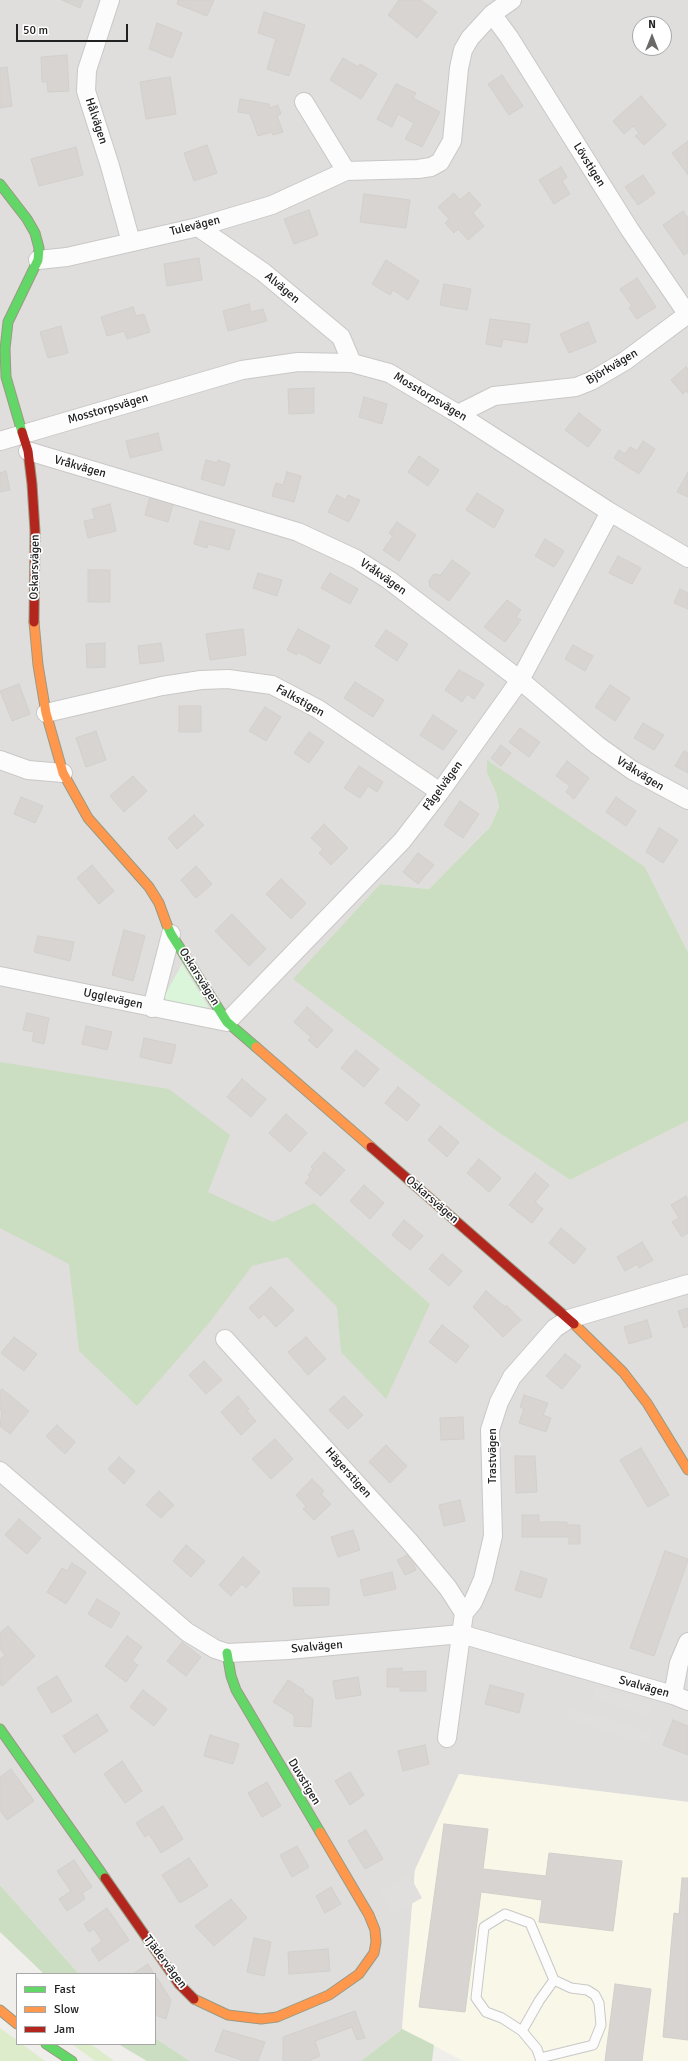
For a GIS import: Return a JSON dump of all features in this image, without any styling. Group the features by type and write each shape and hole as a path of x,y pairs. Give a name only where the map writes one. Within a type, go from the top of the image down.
{"street":[{"name":"Hålvägen","path":"110,0 87,70 86,91 110,166 131,242"},
{"name":"Tulevägen","path":"38,260 67,257 131,242 198,226 272,205 346,171 418,169 431,167 440,162 452,141 459,68 463,50 470,38 492,14 512,0"},
{"name":"Lövstigen","path":"492,14 509,37 630,230 688,315"},
{"path":"304,102 346,171"},
{"name":"Oskarsvägen","path":"0,184 23,212 35,232 39,248 38,260 8,322 5,336 6,377 13,405 24,434 28,451 36,531 34,624 38,665 46,713 63,773 88,818 149,887 159,903 172,934 226,1022 569,1319 623,1372 647,1403 688,1470"},
{"name":"Alvägen","path":"198,226 263,272 342,337 352,363"},
{"name":"Björkvägen","path":"458,414 494,396 571,387 591,381 625,361 688,315"},
{"name":"Mosstorpsvägen","path":"0,441 242,370 298,362 352,363 389,373 458,414 610,512 688,558"},
{"name":"Vråkvägen","path":"28,451 298,532 356,558 389,580 520,680 603,749 632,770 688,800"},
{"name":"Fågelvägen","path":"226,1022 402,841 440,792 520,680 610,512"},
{"name":"Falkstigen","path":"46,713 162,686 201,680 228,679 272,685 318,709 440,792"},
{"path":"0,760 28,770 63,773"},
{"name":"Oskarsvägen","path":"152,1008 172,934"},
{"name":"Ugglevägen","path":"0,976 226,1022"},
{"name":"Trastvägen","path":"447,1738 464,1613 472,1602 483,1579 493,1536 490,1430 499,1402 512,1376 555,1328 569,1319 688,1284"},
{"name":"Hägerstigen","path":"225,1339 409,1541 448,1588 464,1613"},
{"name":"Svalvägen","path":"2,1478 187,1632 215,1649 227,1653 288,1650 461,1634 680,1698"},
{"path":"680,1698 688,1642"},
{"name":"Duvstigen","path":"227,1653 231,1676 236,1690 371,1920"},
{"name":"Tjädervägen","path":"0,1729 179,1984 196,2000 214,2010 228,2015 261,2019 277,2016 329,1995 359,1974 369,1963 374,1953 376,1942 371,1920"},
{"path":"0,2010 16,2023"},
{"path":"48,2045 72,2061"}],"lane":[{"path":"505,1914 530,1923 554,1980 571,1988 587,1990 595,1995 599,2003 601,2025 593,2046 540,2059 537,2049 522,2032 502,2018 486,2012 476,1998 484,1927 505,1914"},
{"path":"522,2032 539,2000 554,1980"}],"shaded area":[{"path":"0,0 688,0 688,952 645,867 487,773 496,793 499,807 490,827 429,889 380,884 294,979 492,1128 570,1180 688,1121 688,1802 459,1774 415,1870 402,2029 361,2061 190,2061 156,2039 156,1973 78,1973 0,1885"},
{"path":"595,1687 651,1704 647,1716 591,1698"},
{"path":"570,1708 652,1733 649,1744 567,1719"},
{"path":"459,1774 688,1802 688,2061 463,2061 402,2029 415,1870"},
{"path":"409,1874 422,1898 393,1914 380,1891"}],"green space":[{"path":"487,760 645,867 688,952 688,1121 570,1180 492,1128 293,979 380,884 429,889 490,827 499,807 496,793 487,773"},
{"path":"182,964 209,1008 166,1001 164,997"},
{"path":"0,1062 169,1089 230,1135 208,1192 273,1222 314,1203 430,1304 386,1399 341,1352 337,1307 287,1257 252,1266 209,1323 137,1406 79,1351 69,1264 0,1228"},
{"path":"0,1885 78,1973 43,1973 0,1932"},
{"path":"0,2028 16,2039 16,2045 23,2045 45,2061 0,2061"},
{"path":"402,2029 434,2045 432,2061 361,2061"},
{"path":"156,2039 190,2061 147,2061 120,2045 156,2045"},
{"path":"73,2045 92,2045 114,2061 95,2061"}],"building":[{"path":"62,0 83,0 80,8"},
{"path":"178,0 214,0 207,16 177,4"},
{"path":"399,0 421,0 437,12 417,38 388,15"},
{"path":"264,12 305,25 289,76 267,69 276,39 258,33"},
{"path":"157,23 182,33 172,58 149,49"},
{"path":"67,55 69,91 48,92 47,82 42,82 41,57"},
{"path":"343,58 358,67 360,64 377,74 361,99 330,80"},
{"path":"7,67 12,106 0,108 0,68"},
{"path":"502,75 523,106 509,115 488,84"},
{"path":"170,77 176,114 146,119 140,82"},
{"path":"396,84 416,93 413,98 440,112 422,147 405,139 414,123 398,114 392,127 377,119"},
{"path":"641,96 666,125 644,145 635,136 639,133 633,126 624,134 613,121"},
{"path":"240,99 269,104 270,108 278,105 281,114 277,116 283,132 273,135 272,132 258,136 250,114 238,112"},
{"path":"688,141 688,175 672,153"},
{"path":"207,145 217,173 194,181 184,153"},
{"path":"76,147 83,175 39,186 31,159"},
{"path":"561,167 567,177 562,181 570,194 554,204 539,180"},
{"path":"643,175 655,193 638,205 625,187"},
{"path":"469,192 481,205 473,213 484,226 468,240 458,229 454,233 445,223 449,219 438,207 454,193 460,200"},
{"path":"364,194 410,200 406,228 360,222"},
{"path":"309,210 318,235 294,244 284,219"},
{"path":"683,211 688,218 688,252 684,255 663,225"},
{"path":"199,258 202,280 167,286 164,264"},
{"path":"386,260 419,281 408,300 393,290 390,295 372,284"},
{"path":"637,278 656,307 637,319 629,308 632,306 620,289"},
{"path":"444,284 471,289 467,310 440,305"},
{"path":"249,304 251,312 263,309 267,321 228,331 223,311"},
{"path":"133,307 136,316 144,314 150,332 127,339 124,331 107,336 101,317"},
{"path":"490,319 530,324 527,343 503,339 501,347 486,344"},
{"path":"588,322 596,342 569,353 560,334"},
{"path":"61,326 68,353 48,358 40,332"},
{"path":"686,367 688,369 688,393 686,391 683,394 671,380"},
{"path":"314,388 314,413 289,414 288,389"},
{"path":"364,397 387,404 382,424 359,417"},
{"path":"579,413 601,430 588,447 565,430"},
{"path":"158,433 162,450 130,458 126,441"},
{"path":"643,441 655,449 639,474 614,458 619,450 625,454 630,447 637,451"},
{"path":"419,456 439,470 428,486 408,472"},
{"path":"206,460 217,463 218,460 230,464 224,486 201,479"},
{"path":"6,471 10,490 0,492 0,473"},
{"path":"287,472 301,476 294,502 272,496 276,483 283,485"},
{"path":"688,472 688,497 677,492"},
{"path":"477,493 504,510 494,528 466,510"},
{"path":"337,495 346,500 348,495 360,500 349,522 328,512"},
{"path":"150,497 173,504 168,522 145,515"},
{"path":"110,504 116,531 88,538 84,521 95,519 92,509"},
{"path":"200,521 235,530 229,550 208,544 207,548 194,544"},
{"path":"397,522 416,535 399,561 383,550 393,536 389,533"},
{"path":"545,539 564,551 554,567 535,556"},
{"path":"618,556 641,568 632,584 609,573"},
{"path":"452,560 470,573 449,601 430,587 429,581 433,575 438,574 440,576"},
{"path":"88,570 110,570 110,602 88,602"},
{"path":"258,573 282,580 277,596 253,588"},
{"path":"330,573 358,589 350,604 321,588"},
{"path":"680,589 688,593 688,609 674,603"},
{"path":"507,600 521,610 516,617 521,620 505,642 484,627"},
{"path":"243,629 246,655 210,660 206,634"},
{"path":"298,629 330,646 320,664 298,652 297,655 287,650"},
{"path":"386,630 408,644 397,661 375,646"},
{"path":"105,643 105,667 87,668 86,644"},
{"path":"161,643 164,661 140,664 138,646"},
{"path":"573,645 593,656 585,671 565,659"},
{"path":"459,670 484,684 474,699 467,694 462,702 445,690"},
{"path":"355,682 384,700 373,717 344,698"},
{"path":"19,684 30,714 12,721 0,691"},
{"path":"610,685 630,698 615,721 595,707"},
{"path":"179,706 201,706 201,732 179,732"},
{"path":"265,707 281,717 266,741 249,731"},
{"path":"433,715 457,731 443,750 420,735"},
{"path":"643,723 664,735 654,750 634,738"},
{"path":"520,728 540,742 529,757 509,742"},
{"path":"96,731 106,760 86,767 76,738"},
{"path":"309,732 324,742 309,763 294,753"},
{"path":"501,745 511,753 501,766 491,758"},
{"path":"684,751 688,753 688,773 675,766"},
{"path":"567,761 589,778 574,799 566,792 570,786 556,776"},
{"path":"359,766 383,782 377,792 368,786 360,798 344,788"},
{"path":"133,776 147,791 124,812 110,796"},
{"path":"21,797 43,806 35,823 14,814"},
{"path":"616,797 636,811 626,826 606,812"},
{"path":"460,801 479,814 463,838 444,825"},
{"path":"194,815 204,825 177,849 168,838"},
{"path":"324,824 348,848 331,865 319,853 323,849 311,838"},
{"path":"659,828 678,840 663,863 646,852"},
{"path":"418,853 434,865 418,884 403,872"},
{"path":"92,865 114,891 99,904 77,878"},
{"path":"196,866 212,884 196,898 181,880"},
{"path":"281,879 306,903 291,919 266,894"},
{"path":"232,914 266,949 249,966 215,931"},
{"path":"124,930 145,936 133,981 112,975"},
{"path":"38,936 74,942 70,961 34,952"},
{"path":"307,1007 333,1030 317,1048 308,1040 311,1037 294,1022"},
{"path":"27,1013 49,1018 44,1044 32,1041 34,1032 23,1030"},
{"path":"86,1026 112,1032 107,1050 82,1044"},
{"path":"144,1038 176,1045 171,1064 140,1057"},
{"path":"356,1050 379,1069 364,1087 341,1068"},
{"path":"242,1079 266,1099 251,1117 227,1097"},
{"path":"398,1087 420,1105 407,1121 385,1103"},
{"path":"286,1114 307,1133 290,1152 269,1133"},
{"path":"440,1126 459,1142 447,1157 428,1140"},
{"path":"324,1152 345,1170 321,1196 305,1183 310,1177 308,1175 313,1169 311,1167"},
{"path":"479,1159 501,1178 489,1192 467,1173"},
{"path":"535,1173 549,1185 535,1202 543,1209 532,1223 509,1205"},
{"path":"364,1185 384,1203 370,1219 350,1201"},
{"path":"686,1196 688,1200 688,1233 682,1237 672,1222 679,1218 671,1205"},
{"path":"404,1220 423,1236 410,1250 392,1235"},
{"path":"561,1228 586,1249 574,1264 549,1243"},
{"path":"642,1242 653,1260 639,1268 637,1264 625,1271 617,1257"},
{"path":"442,1254 462,1271 449,1286 429,1269"},
{"path":"271,1287 294,1310 276,1327 264,1314 259,1319 249,1308"},
{"path":"486,1291 505,1307 506,1305 521,1320 503,1337 473,1307"},
{"path":"688,1308 688,1326 684,1328 678,1311"},
{"path":"647,1320 652,1337 629,1344 624,1327"},
{"path":"442,1325 469,1346 456,1363 429,1342"},
{"path":"14,1337 37,1354 24,1371 1,1353"},
{"path":"306,1337 326,1359 308,1375 288,1352"},
{"path":"565,1354 581,1366 562,1389 546,1376"},
{"path":"204,1361 222,1380 206,1394 189,1375"},
{"path":"2,1389 29,1411 10,1434 0,1426 2,1411 0,1410 0,1391"},
{"path":"524,1395 548,1403 543,1415 551,1418 546,1432 519,1423 524,1409 520,1407"},
{"path":"238,1396 249,1409 247,1411 256,1421 241,1435 221,1412"},
{"path":"344,1396 363,1415 348,1429 329,1410"},
{"path":"463,1417 464,1439 441,1440 440,1418"},
{"path":"57,1425 75,1442 65,1454 46,1436"},
{"path":"275,1439 293,1459 271,1479 252,1459"},
{"path":"386,1445 407,1466 390,1483 369,1462"},
{"path":"641,1448 669,1495 648,1507 620,1460"},
{"path":"515,1456 535,1456 537,1492 516,1493"},
{"path":"119,1457 135,1471 124,1484 108,1469"},
{"path":"312,1479 324,1491 321,1494 331,1504 314,1520 303,1509 306,1506 296,1495"},
{"path":"159,1491 174,1505 161,1518 146,1505"},
{"path":"460,1500 465,1521 444,1526 439,1505"},
{"path":"522,1515 539,1515 539,1522 567,1522 567,1525 580,1525 580,1544 569,1544 569,1537 522,1537"},
{"path":"19,1519 41,1538 27,1554 5,1535"},
{"path":"353,1530 360,1550 338,1557 331,1537"},
{"path":"186,1545 205,1561 191,1577 173,1561"},
{"path":"665,1551 688,1560 654,1656 630,1648"},
{"path":"412,1553 417,1563 414,1565 416,1570 405,1575 397,1560"},
{"path":"243,1557 260,1572 246,1588 242,1584 231,1596 219,1585"},
{"path":"72,1563 86,1572 66,1604 47,1592 62,1568 67,1571"},
{"path":"521,1571 547,1579 541,1598 515,1590"},
{"path":"392,1572 396,1589 364,1596 360,1580"},
{"path":"293,1588 329,1588 329,1605 294,1606"},
{"path":"97,1599 120,1613 111,1628 88,1614"},
{"path":"8,1626 35,1656 2,1686 0,1684 0,1659 5,1655 0,1649 0,1633"},
{"path":"127,1636 142,1647 132,1661 138,1665 126,1682 105,1666"},
{"path":"182,1642 201,1657 186,1676 167,1661"},
{"path":"402,1668 402,1672 426,1671 426,1691 400,1691 400,1687 387,1687 387,1669"},
{"path":"57,1676 72,1701 52,1713 37,1688"},
{"path":"358,1677 361,1695 336,1699 333,1681"},
{"path":"288,1680 304,1690 303,1692 313,1699 311,1727 294,1726 294,1715 273,1702"},
{"path":"490,1685 524,1694 519,1713 485,1704"},
{"path":"143,1690 167,1709 154,1726 130,1707"},
{"path":"97,1714 108,1731 74,1753 63,1736"},
{"path":"673,1720 688,1726 688,1755 663,1745"},
{"path":"210,1735 239,1744 233,1764 204,1756"},
{"path":"425,1745 429,1764 403,1771 398,1751"},
{"path":"122,1761 142,1791 125,1803 104,1774"},
{"path":"11,1769 34,1801 7,1820 0,1810 0,1777"},
{"path":"350,1772 364,1795 350,1805 335,1781"},
{"path":"267,1782 281,1806 262,1817 248,1793"},
{"path":"163,1806 183,1839 161,1853 149,1834 145,1837 136,1823"},
{"path":"444,1824 488,1829 483,1869 546,1876 549,1853 622,1861 613,1931 539,1922 542,1900 481,1892 465,2012 419,2007"},
{"path":"366,1830 383,1859 365,1869 348,1841"},
{"path":"297,1846 309,1867 292,1877 280,1855"},
{"path":"189,1858 208,1886 180,1903 162,1875"},
{"path":"74,1860 92,1887 82,1893 85,1899 67,1911 59,1899 71,1891 57,1871"},
{"path":"682,1878 688,1878 688,2040 663,2037 674,1913 679,1914"},
{"path":"331,1887 341,1904 325,1913 316,1896"},
{"path":"231,1899 247,1918 214,1946 195,1926"},
{"path":"107,1908 129,1940 99,1961 91,1949 102,1941 94,1929 89,1932 84,1924"},
{"path":"254,1938 271,1942 264,1976 247,1972"},
{"path":"328,1949 330,1971 289,1974 288,1952"},
{"path":"148,1964 153,1973 134,1973"},
{"path":"156,1977 171,2000 166,2019 156,2015"},
{"path":"615,1984 651,1989 642,2061 605,2061"},
{"path":"355,2011 365,2038 357,2040 352,2027 315,2041 320,2056 308,2061 283,2061 283,2037"},
{"path":"223,2030 265,2042 258,2061 244,2061 215,2051"}],"traffic: fast":[{"path":"0,184 27,219 35,233 39,248 38,260 8,322 5,349 6,377 22,432"},
{"path":"167,925 171,934 227,1022 256,1047"},
{"path":"227,1653 231,1676 236,1690 320,1832"},
{"path":"0,1729 105,1878"},
{"path":"48,2045 72,2061"}],"traffic: slow":[{"path":"34,622 38,665 46,713 63,773 88,818 149,887 159,903 167,925"},
{"path":"256,1047 371,1147"},
{"path":"574,1324 623,1372 647,1403 688,1470"},
{"path":"194,1999 228,2015 261,2019 277,2017 329,1995 359,1974 374,1953 376,1942 375,1930 369,1915 320,1832"},
{"path":"0,2010 16,2023"}],"traffic: jam":[{"path":"22,432 28,451 35,531 34,622"},
{"path":"371,1147 574,1324"},
{"path":"105,1878 179,1984 194,1999"}]}
